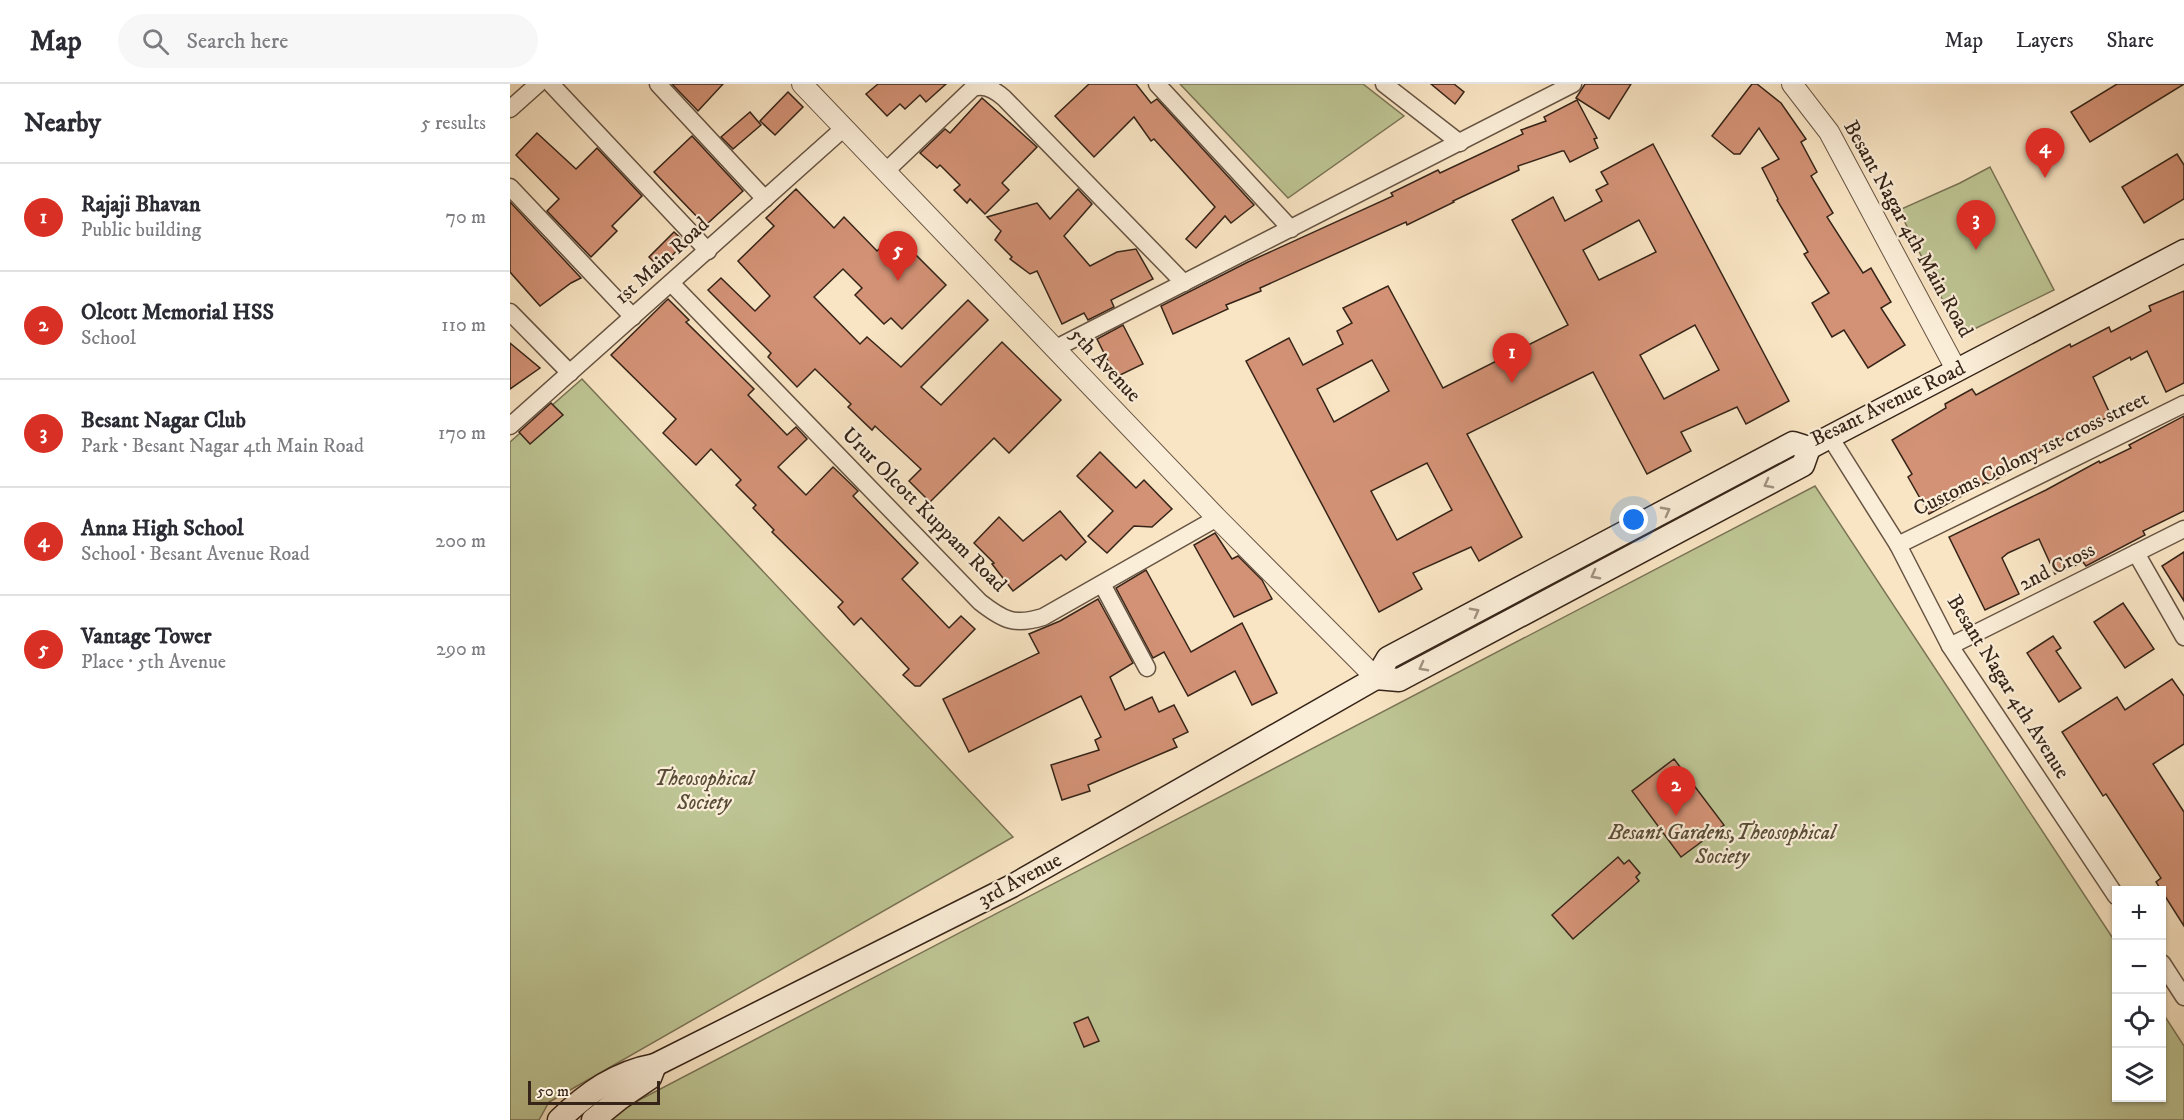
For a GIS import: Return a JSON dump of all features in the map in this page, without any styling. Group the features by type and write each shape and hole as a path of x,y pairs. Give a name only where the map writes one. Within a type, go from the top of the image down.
{"main road":[{"name":"Besant Avenue Road","path":"1376,678 1400,680 1803,465 1809,448 2184,250"},
{"name":"3rd Avenue","path":"656,1065 1012,885 1376,678"},
{"path":"559,1120 584,1096 634,1069 656,1065"},
{"path":"593,1120 651,1078 656,1065"}],"street":[{"path":"510,109 538,84"},
{"path":"551,84 708,251"},
{"path":"658,84 765,198"},
{"name":"5th Avenue","path":"801,84 1217,518 1376,678"},
{"path":"1157,84 1291,229"},
{"path":"1384,84 1460,143"},
{"path":"1056,348 1573,84"},
{"name":"Besant Nagar 4th Main Road","path":"1792,84 1828,132 1957,370"},
{"path":"885,171 973,88 983,85 1004,98 1184,283"},
{"name":"1st Main Road","path":"510,426 844,128"},
{"path":"510,187 633,317"},
{"name":"Urur Olcott Kuppam Road","path":"671,283 980,602 1003,618 1016,622 1029,622 1043,617 1217,518"},
{"path":"510,312 570,373"},
{"name":"Customs Colony 1st cross street","path":"1898,545 2184,404"},
{"name":"Besant Nagar 4th Avenue","path":"1830,437 1898,545 1950,646 2112,890"},
{"name":"2nd Cross","path":"1950,646 2184,529"},
{"path":"2136,553 2184,636"},
{"path":"1102,584 1147,668"},
{"path":"2166,969 2184,997"}],"green space":[{"path":"1180,84 1363,84 1404,116 1288,198"},
{"path":"1990,167 2054,290 1960,336 1899,210"},
{"name":"Theosophical Society","path":"582,379 1013,837 549,1102 539,1120 510,1120 510,442"},
{"name":"Besant Gardens,Theosophical Society","path":"1815,486 2112,937 2112,1102 2166,1102 2166,1018 2184,1046 2184,1120 601,1120"}],"building":[{"path":"672,84 723,84 698,111"},
{"path":"878,84 946,84 926,102 920,95 905,109 900,104 887,116 866,94"},
{"path":"1089,84 1136,84 1151,103 1157,99 1254,205 1231,223 1225,216 1196,248 1186,239 1215,207 1154,139 1151,141 1134,117 1094,157 1055,116"},
{"path":"1431,84 1454,84 1464,92 1455,104"},
{"path":"1585,84 1631,84 1609,119 1576,98"},
{"path":"1752,84 1757,84 1781,103 1806,139 1801,142 1817,172 1811,176 1833,213 1827,217 1863,273 1871,268 1891,302 1881,308 1905,345 1868,368 1844,330 1832,337 1812,303 1829,293 1804,254 1808,252 1777,200 1762,168 1779,159 1759,128 1740,154 1734,154 1712,136"},
{"path":"2117,84 2184,84 2090,142 2071,112"},
{"path":"788,92 803,107 775,135 760,121"},
{"path":"982,98 1037,147 1002,183 1009,190 985,214 970,199 967,203 954,190 960,185 940,165 937,168 920,153 945,129 950,133"},
{"path":"1577,100 1597,138 1594,139 1598,148 1570,162 1562,151 1518,166 1519,170 1407,225 1406,222 1260,288 1261,291 1226,305 1228,309 1173,334 1161,306 1248,262 1393,196 1391,193 1438,170 1440,173 1523,134 1521,130 1546,121 1544,117"},
{"path":"750,112 761,125 733,149 721,137"},
{"path":"537,133 576,169 597,148 642,196 612,226 617,231 591,257 547,211 559,199 516,155"},
{"path":"692,136 743,191 708,223 703,223 654,172"},
{"path":"1653,144 1789,401 1746,424 1737,407 1681,432 1691,451 1647,474 1593,372 1467,434 1522,537 1479,561 1471,547 1413,573 1422,589 1379,612 1246,361 1289,338 1303,365 1343,344 1337,331 1352,323 1343,308 1388,286 1443,388 1568,325 1512,220 1553,197 1565,221 1602,201 1596,190 1608,184 1601,172","holes":["1639,220 1656,252 1599,280 1583,250","1695,325 1719,370 1664,399 1640,355","1372,360 1389,391 1334,422 1317,389","1427,463 1452,510 1397,540 1371,491"]},
{"path":"2177,154 2184,165 2184,199 2144,223 2122,187"},
{"path":"796,189 834,228 844,217 877,251 895,234 946,285 902,329 891,318 884,324 855,295 862,288 843,269 814,297 860,344 867,337 901,367 968,300 988,320 921,387 941,405 1002,342 1061,400 1009,453 994,438 930,502 909,481 921,469 875,426 872,430 848,407 851,404 815,369 797,387 768,357 771,353 708,290 721,278 755,311 770,296 738,261 774,226 766,218"},
{"path":"1078,189 1092,204 1064,236 1090,266 1117,252 1136,249 1153,279 1111,300 1114,307 1088,320 1084,313 1062,324 1037,271 1030,274 1010,259 1012,257 995,240 1001,231 987,217 1037,203 1050,219"},
{"path":"510,202 581,278 540,306 510,272"},
{"path":"674,232 685,242 660,268 649,257"},
{"path":"2184,291 2184,383 2166,392 2147,351 2131,360 2130,357 2093,377 2111,416 2078,431 2021,462 2022,464 2004,473 2005,475 1987,482 1929,514 1908,477 1912,474 1892,440 1946,408 1945,404 1972,389 1976,395 2070,344 2071,347 2109,327 2111,332 2151,311 2149,306"},
{"path":"668,299 689,320 686,322 754,389 748,395 787,435 796,427 807,439 778,467 806,495 833,467 858,491 853,496 918,563 902,579 949,628 961,616 975,629 920,686 915,686 903,675 909,669 861,618 854,625 838,607 843,602 772,532 774,530 753,508 756,505 736,485 741,480 711,449 696,465 663,433 676,419 611,355"},
{"path":"1123,325 1143,364 1116,377 1097,339"},
{"path":"510,343 540,368 510,389"},
{"path":"551,403 563,415 530,444 519,432"},
{"path":"2184,416 2184,511 2143,531 2145,535 2086,566 2083,562 2055,574 2039,539 2008,553 2002,558 2019,594 1985,610 1949,537 2046,490 2099,461 2100,463 2131,448 2129,445"},
{"path":"1100,452 1136,488 1144,480 1172,509 1152,527 1134,526 1107,553 1088,536 1113,511 1077,476"},
{"path":"1060,511 1086,542 1066,560 1061,555 1013,591 992,564 994,563 974,543 999,517 1023,541"},
{"path":"1215,533 1232,559 1238,556 1262,580 1272,599 1234,617 1194,545"},
{"path":"2184,552 2184,601 2162,566"},
{"path":"1146,570 1191,652 1242,623 1277,693 1252,705 1235,671 1188,696 1164,652 1153,658 1116,588"},
{"path":"1098,599 1133,663 1110,677 1125,710 1152,697 1159,712 1174,705 1188,732 1173,739 1177,747 1088,785 1090,791 1062,800 1051,765 1099,750 1095,740 1101,737 1081,696 969,752 943,699 1039,653 1029,634 1060,621"},
{"path":"2123,603 2154,649 2125,668 2094,622"},
{"path":"2053,636 2061,648 2056,651 2081,688 2059,702 2027,653"},
{"path":"2172,679 2184,696 2184,744 2153,764 2184,812 2184,926 2166,898 2166,886 2159,886 2156,882 2161,878 2106,794 2103,796 2062,732 2117,697 2125,710"},
{"path":"1674,759 1724,825 1681,857 1632,791"},
{"path":"1618,857 1624,864 1629,860 1640,873 1636,877 1639,881 1573,939 1552,915"},
{"path":"1088,1017 1099,1041 1084,1047 1074,1023"}],"place":[{"name":"Anna High School","path":"2045,178"},
{"name":"Besant Nagar Club","path":"1976,250"},
{"name":"Vantage Tower","path":"898,281"},
{"name":"Rajaji Bhavan","path":"1512,383"},
{"name":"Olcott Memorial HSS","path":"1676,816"}]}
